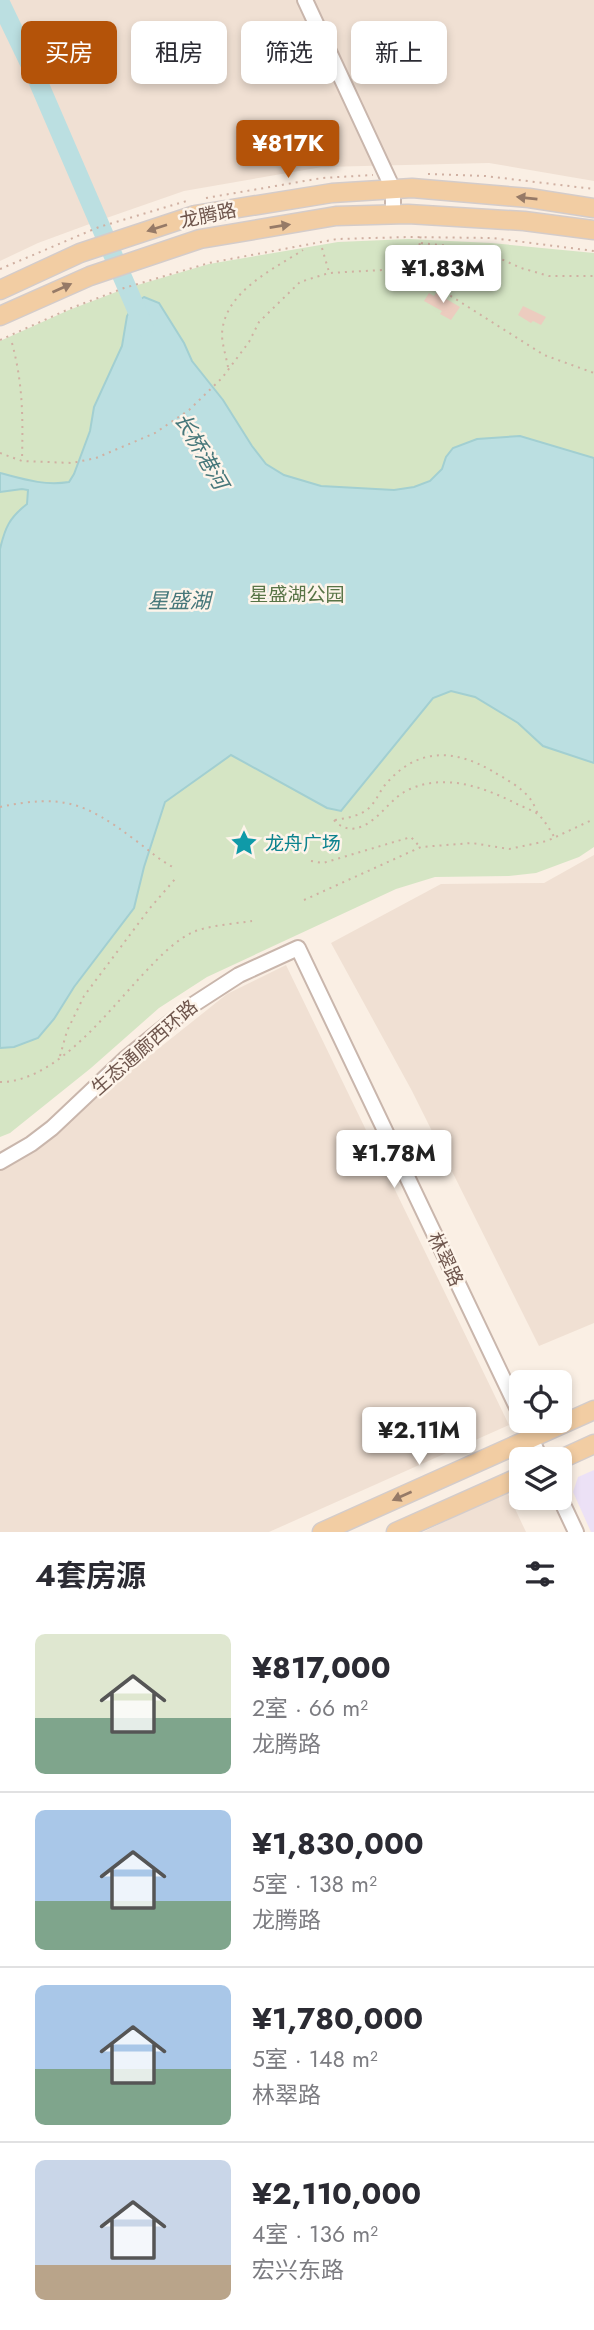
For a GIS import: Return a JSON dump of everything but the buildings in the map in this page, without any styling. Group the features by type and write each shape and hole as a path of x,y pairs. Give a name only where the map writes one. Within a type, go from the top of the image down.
{"main road":[{"name":"龙腾路","path":"0,290 80,253 195,215 332,192 412,188 529,198 594,208"},
{"name":"龙腾路","path":"2,310 90,276 200,239 336,216 393,214 524,220 594,230"},
{"path":"572,1415 594,1410"},
{"path":"322,1532 510,1433"},
{"path":"572,1454 594,1444"},
{"path":"396,1532 509,1482"}],"street":[{"path":"305,0 393,189 393,214"},
{"name":"生态通廊西环路","path":"0,1162 52,1128 125,1059 188,1007 239,975 298,948"},
{"name":"林翠路","path":"298,948 509,1391"},
{"path":"566,1510 576,1532"}],"path":[{"path":"416,274 421,233"},
{"path":"0,340 69,309 136,284 209,263 337,239 492,238 594,251"},
{"path":"421,243 479,250 521,268 549,276 594,276"},
{"path":"322,248 329,272"},
{"path":"228,368 222,336 226,313 254,281 303,250"},
{"path":"0,453 22,461 72,463 96,458 155,433 189,410 222,378 249,342 259,322 300,282 329,272 383,270 416,274 544,355 594,373"},
{"path":"12,343 24,406 22,461"},
{"path":"538,815 483,789 452,782 424,784 412,788 360,827 345,828 334,820 358,815 370,807 385,785 418,759 448,754 482,766 531,799 538,815 555,838"},
{"path":"0,807 47,800 74,803 99,815 135,839 162,862 175,868"},
{"path":"304,900 421,847 472,843 509,849 547,841 594,819"},
{"path":"311,861 323,863 411,837 421,847"},
{"path":"60,1057 67,1031 84,996 176,878"},
{"path":"0,1082 12,1082 44,1069 60,1057 103,1017 163,954 192,933 252,921"}],"shaded area":[{"path":"0,0 594,0 594,181 489,163 322,167 184,191 38,243 0,261"},
{"path":"594,855 594,1323 539,1346 412,1091 331,943 441,884 544,883"},
{"path":"286,965 509,1425 269,1532 0,1532 0,1168 35,1147 227,994"},
{"path":"594,1470 594,1532 591,1532 573,1492 578,1477"},
{"path":"507,1492 509,1510 516,1510 526,1532 423,1532"}],"green space":[{"name":"星盛湖公园","path":"409,239 491,243 594,253 594,847 579,857 536,873 435,877 396,889 207,977 159,1008 91,1068 10,1133 0,1137 0,341 124,289 209,264 338,242"}],"water":[{"name":"星盛湖","path":"144,297 159,303 192,361 223,400 252,446 266,464 284,475 321,486 394,490 414,487 430,481 442,469 453,448 477,439 520,436 594,458 594,763 543,746 518,723 475,697 451,691 433,698 341,811 327,808 231,755 165,802 134,908 74,987 54,1019 38,1038 14,1047 0,1048 0,549 9,524 27,504 28,490 0,492 0,473 25,480 69,482 90,431 94,407 122,346 127,316 135,303"}],"waterway":[{"name":"长桥港河","path":"0,2 37,79 144,327"}],"place":[{"name":"龙舟广场","path":"244,843"}]}
